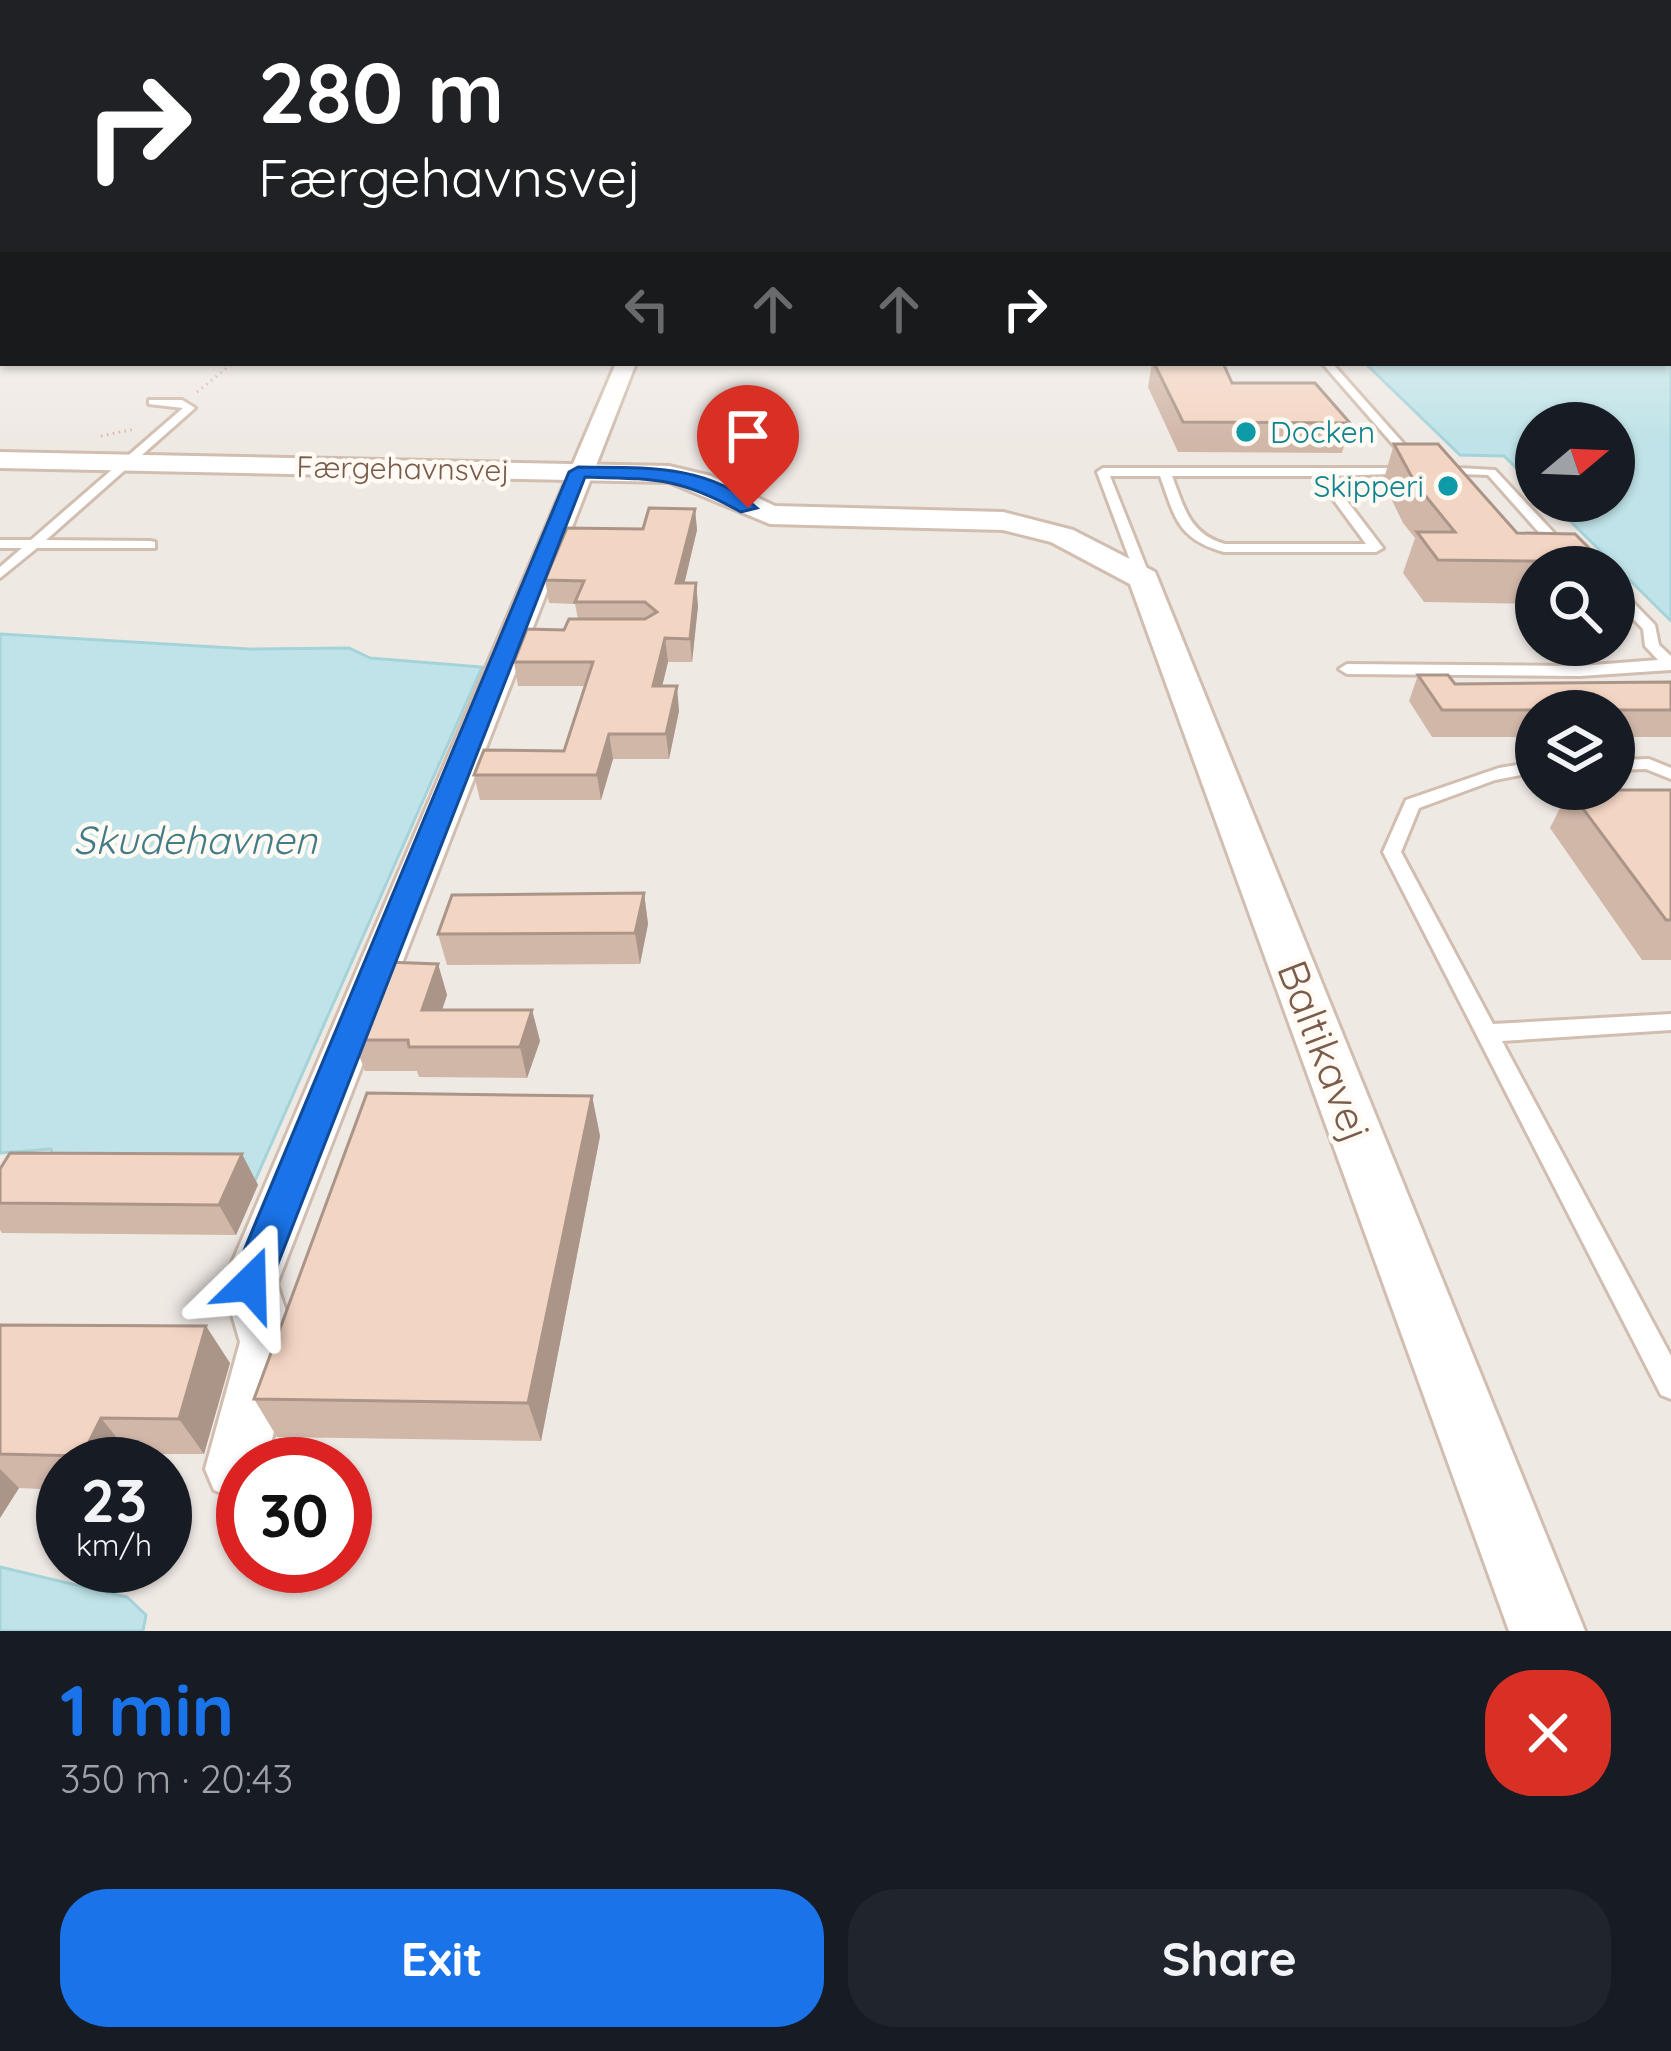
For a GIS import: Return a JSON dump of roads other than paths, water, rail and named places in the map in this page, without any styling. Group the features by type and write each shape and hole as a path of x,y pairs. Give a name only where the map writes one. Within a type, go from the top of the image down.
{"street":[{"path":"243,1437 268,1342 250,1284 524,634 578,472 625,366"},
{"name":"Færgehavnsvej","path":"0,460 669,473 701,482 748,508 796,518 1003,521 1062,536 1144,579"},
{"name":"Baltikavej","path":"1144,579 1546,1631"}],"lane":[{"path":"1330,366 1421,471 1491,472 1559,546"},
{"path":"0,574 188,412 190,405 153,402"},
{"name":"Baltikavej","path":"1144,579 1103,472 1165,472"},
{"path":"1319,472 1376,548 1224,548 1200,543 1188,533 1165,472 1319,472 1388,472"},
{"path":"0,544 150,545"},
{"path":"1635,613 1650,628 1652,646 1670,664"},
{"path":"1347,669 1580,671 1670,664"},
{"path":"1635,764 1649,764 1671,774"},
{"path":"1515,768 1461,791 1412,804 1392,852 1671,1384"},
{"path":"1486,1033 1671,1022"}],"water":[{"path":"1368,366 1671,366 1671,621 1635,585 1635,546 1595,546 1571,522 1635,522 1635,402 1515,402 1515,467 1504,456 1460,455"},
{"name":"Skudehavnen","path":"0,634 249,649 349,648 370,658 482,667 254,1183 62,1180 51,1149 0,1153"},
{"path":"0,1567 36,1576 36,1593 110,1593 127,1597 146,1615 143,1631 0,1631"}],"place":[{"name":"Docken","path":"1246,432"},
{"name":"Skipperi","path":"1448,486"}]}
